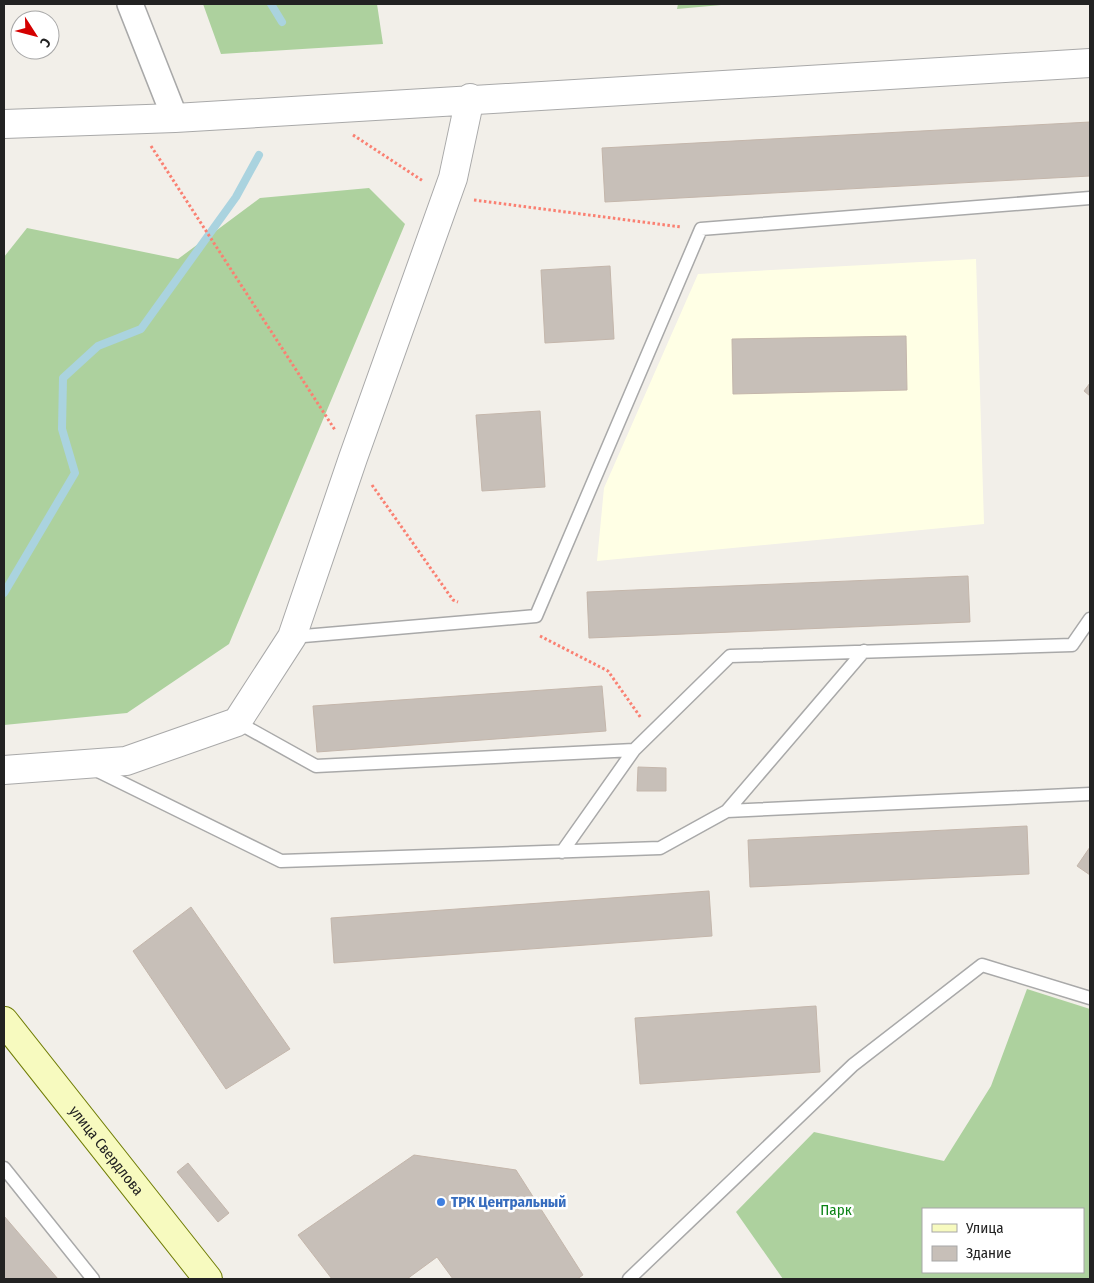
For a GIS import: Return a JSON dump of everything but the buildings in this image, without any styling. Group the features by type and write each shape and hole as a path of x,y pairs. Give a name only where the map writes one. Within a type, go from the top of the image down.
{"main road":[{"name":"улица Свердлова","path":"4,1021 208,1279"}],"street":[{"path":"130,4 175,118"},
{"path":"4,124 175,118 470,98 1090,63"},
{"path":"4,770 126,761 237,722 292,637 353,458 453,178 470,98"}],"lane":[{"path":"292,637 536,616 702,229 1090,198"},
{"path":"562,852 634,750 730,656 1072,645 1090,619"},
{"path":"86,765 281,861 660,848 727,811 864,651"},
{"path":"237,722 316,766 634,750"},
{"path":"727,811 1090,794"},
{"path":"629,1279 853,1065 982,965 1090,998"},
{"path":"4,1168 93,1279"}],"path":[{"path":"313,109 446,196 702,229"}],"shaded area":[{"path":"976,259 984,524 597,561 604,488 698,274"}],"green space":[{"path":"203,4 377,4 383,44 221,54"},
{"path":"678,4 732,4 677,9"},
{"path":"369,188 405,224 229,644 127,713 4,725 4,257 27,228 178,259 260,198"},
{"name":"Парк","path":"1027,989 1090,1009 1090,1279 783,1279 736,1212 814,1132 944,1161 991,1086"}],"waterway":[{"path":"271,4 282,22"},
{"path":"4,593 75,473 62,429 63,378 98,346 141,329 236,197 259,155"}],"place":[{"name":"ТРК Центральный","path":"441,1202"}]}
